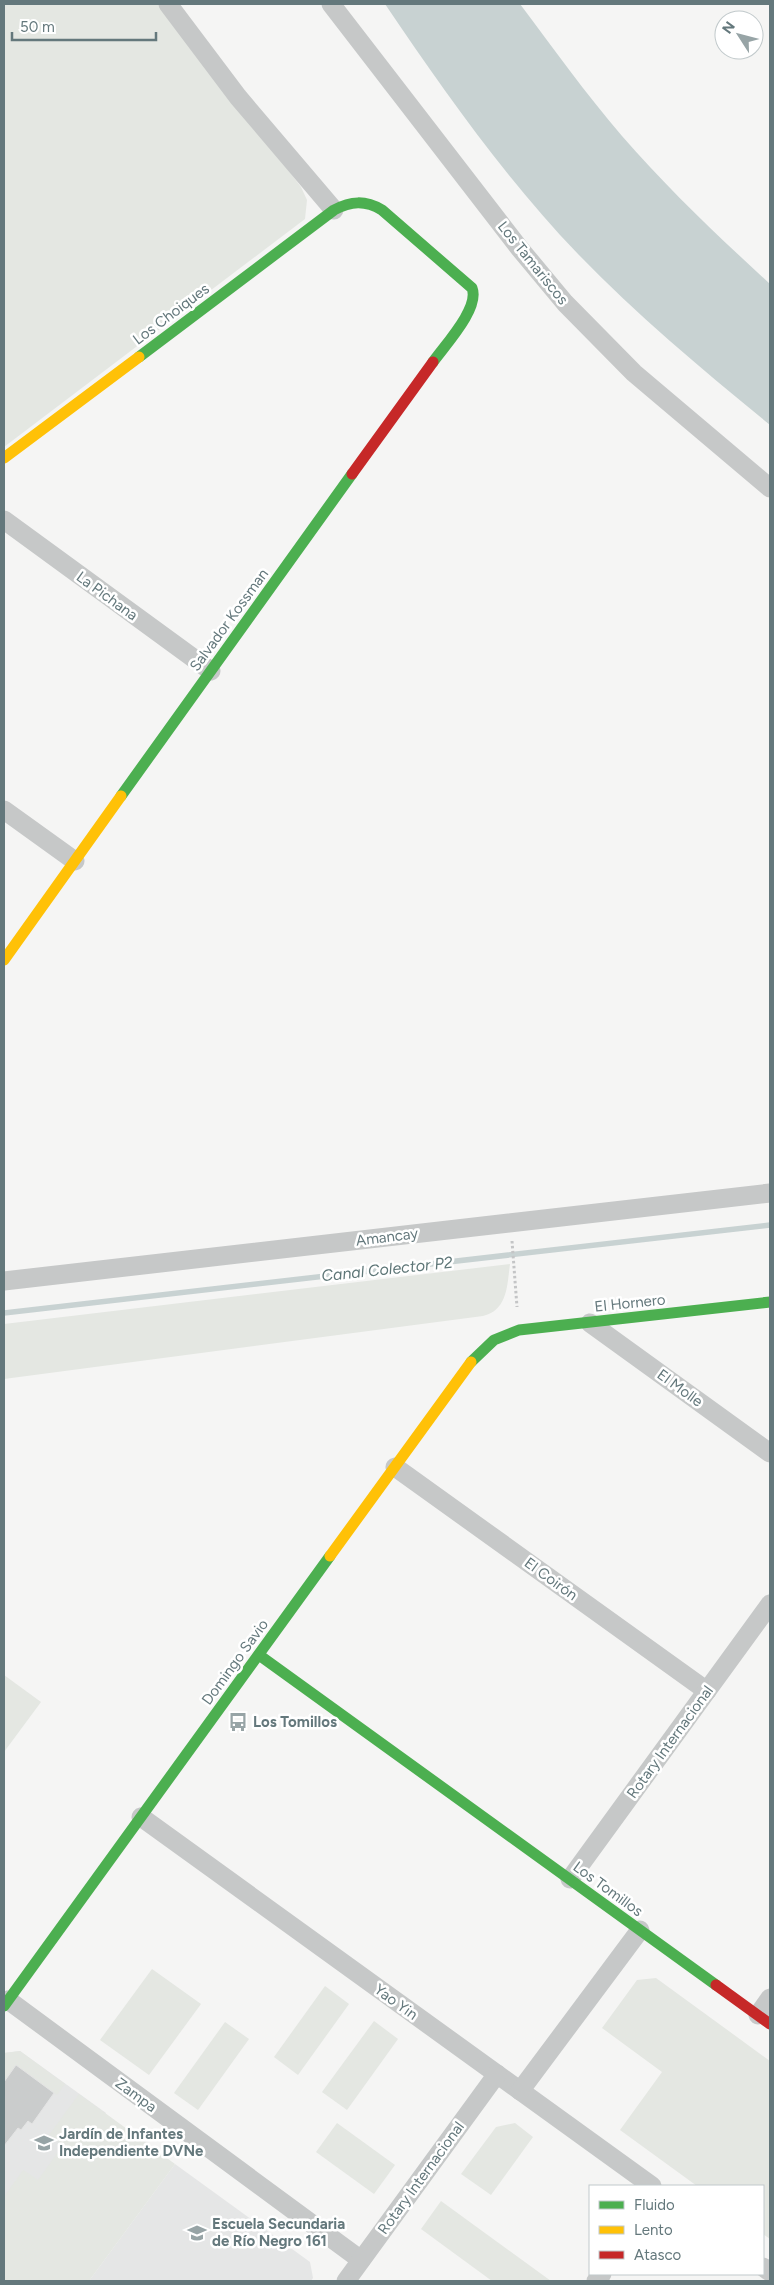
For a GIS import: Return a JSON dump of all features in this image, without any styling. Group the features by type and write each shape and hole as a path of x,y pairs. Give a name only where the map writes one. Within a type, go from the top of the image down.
{"street":[{"path":"168,4 238,97 334,210"},
{"name":"Los Tamariscos","path":"331,4 520,249 565,303 634,373 770,488"},
{"name":"Los Choiques","path":"4,458 334,210 359,200 375,205 382,210 466,281 474,296"},
{"name":"Salvador Kossman","path":"4,960 469,312 474,296"},
{"name":"La Pichana","path":"4,520 211,671"},
{"path":"4,810 75,861"},
{"name":"Amancay","path":"4,1281 770,1193"},
{"name":"El Hornero","path":"494,1339 519,1330 770,1302"},
{"name":"El Molle","path":"590,1323 770,1453"},
{"name":"Domingo Savio","path":"6,2003 474,1358 494,1339"},
{"name":"El Coirón","path":"395,1467 707,1691"},
{"name":"Rotary Internacional","path":"570,1880 770,1604"},
{"name":"Los Tomillos","path":"258,1655 764,2019"},
{"name":"Yao Yin","path":"141,1817 651,2185"},
{"path":"520,2091 640,1930"},
{"path":"764,2019 770,1998"},
{"name":"Zampa","path":"6,2003 361,2260"},
{"name":"Rotary Internacional","path":"346,2281 497,2074"}],"path":[{"path":"511,1233 519,1330"}],"shaded area":[{"path":"4,4 164,4 301,187 307,200 305,219 4,447"},
{"path":"385,4 520,4 570,71 639,156 694,212 770,284 770,425 696,364 648,321 601,277 551,225 476,133"},
{"path":"510,1264 507,1288 502,1302 491,1313 483,1316 4,1379 4,1324"},
{"path":"4,1675 41,1702 4,1752"},
{"path":"152,1969 201,2004 149,2075 100,2040"},
{"path":"656,1978 770,2061 770,2239 764,2235 764,2185 696,2185 620,2130 662,2072 602,2028 637,1980"},
{"path":"325,1986 349,2004 298,2075 274,2057"},
{"path":"374,2021 398,2039 347,2110 322,2092"},
{"path":"225,2022 249,2039 198,2110 174,2093"},
{"name":"Jardín de Infantes Independiente DVNe","path":"20,2051 106,2113 4,2254 4,2053"},
{"path":"20,2051 65,2084 57,2095 16,2065 4,2082 4,2053"},
{"path":"79,2094 175,2164 89,2281 4,2281 4,2197 23,2170 38,2180 63,2145 49,2135"},
{"path":"337,2123 395,2165 374,2194 316,2152"},
{"path":"515,2123 533,2137 491,2195 461,2174 496,2127"},
{"name":"Escuela Secundaria de Río Negro 161","path":"175,2164 310,2262 313,2278 311,2281 89,2281"},
{"path":"441,2201 551,2281 492,2281 421,2229"}],"building":[{"path":"16,2065 54,2093 32,2124 28,2121 21,2130 18,2128 4,2146 4,2082"}],"waterway":[{"name":"Canal Colector P2","path":"4,1313 770,1225"}],"traffic: fast":[{"path":"139,357 334,210 352,203 364,203 382,210 472,288 471,306 466,316 433,362"},
{"path":"121,796 352,474"},
{"path":"471,1362 494,1340 519,1330 770,1302"},
{"path":"4,2006 330,1556"},
{"path":"259,1655 716,1985"}],"traffic: slow":[{"path":"4,458 139,357"},
{"path":"4,960 121,796"},
{"path":"330,1556 471,1362"}],"traffic: jam":[{"path":"352,474 433,362"},
{"path":"716,1985 770,2024"}],"place":[{"name":"Los Tomillos","path":"238,1722"},
{"name":"Jardín de Infantes Independiente DVNe","path":"44,2143"},
{"name":"Escuela Secundaria de Río Negro 161","path":"197,2233"}]}
